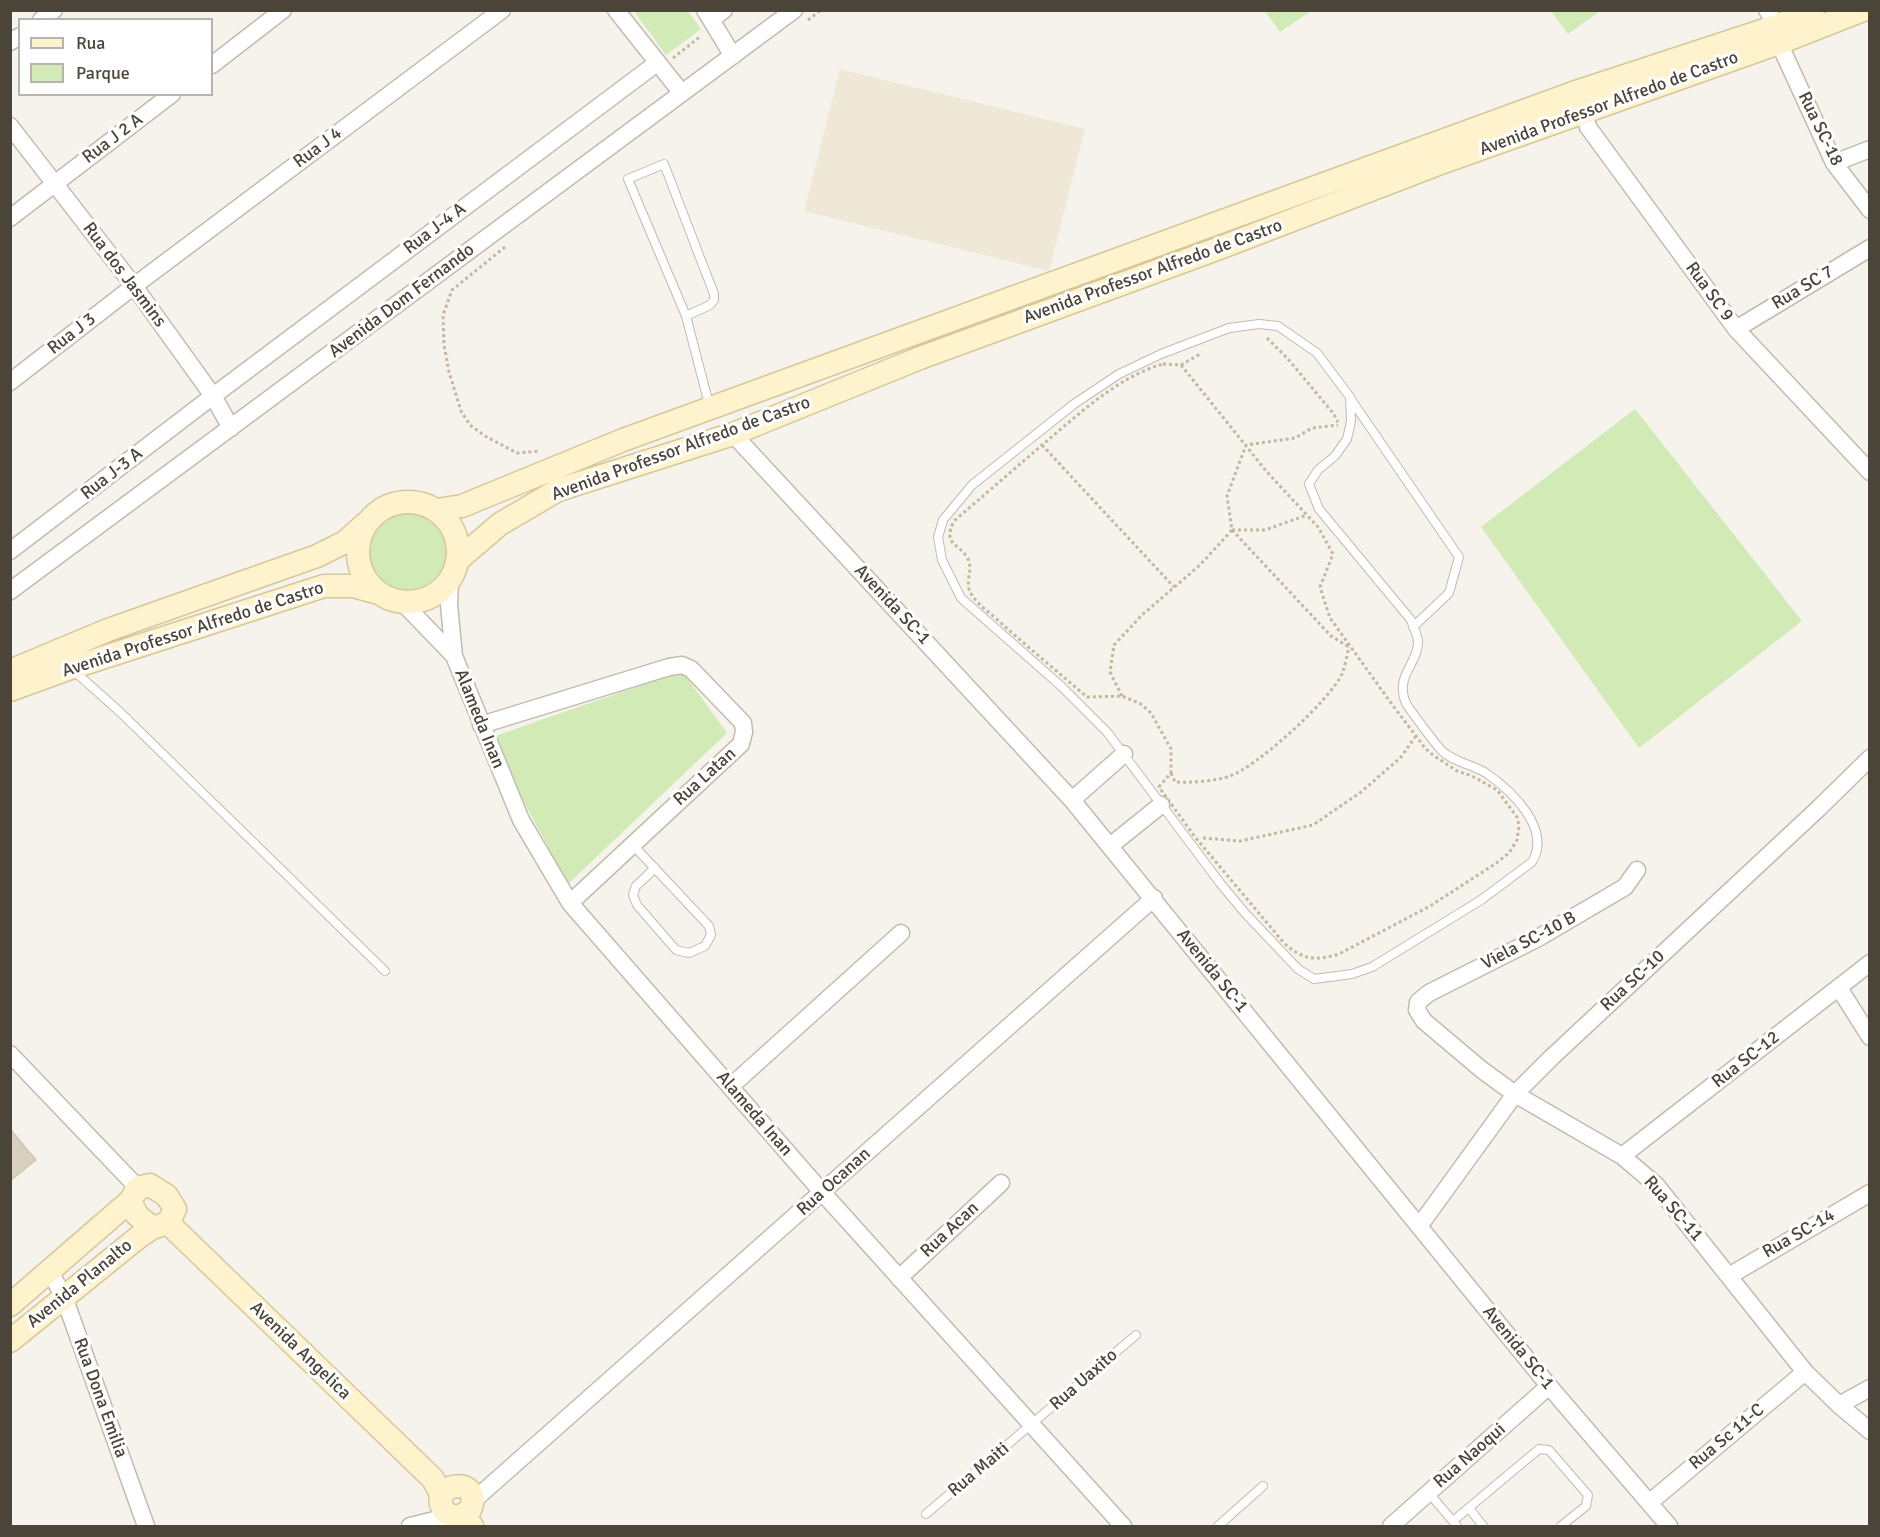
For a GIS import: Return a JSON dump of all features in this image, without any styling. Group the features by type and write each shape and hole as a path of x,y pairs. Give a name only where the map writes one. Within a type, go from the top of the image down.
{"main road":[{"name":"Avenida Professor Alfredo de Castro","path":"454,571 500,524 558,490 733,434 920,358 1217,249 1438,164 1579,103 1813,10"},
{"name":"Avenida Professor Alfredo de Castro","path":"1774,26 1863,10"},
{"name":"Avenida Professor Alfredo de Castro","path":"437,510 462,506 623,440 710,408 1579,103"},
{"path":"413,501 437,510 450,524 458,541 454,571 440,591 416,602 402,602 378,593 365,580 358,562 358,542 365,524 386,506 399,502 413,501"},
{"name":"Avenida Professor Alfredo de Castro","path":"10,671 108,630 316,556 345,542 365,524"},
{"name":"Avenida Professor Alfredo de Castro","path":"10,690 324,586 353,586 378,593"},
{"path":"150,1185 166,1196 175,1209 160,1226 137,1215 134,1195 150,1185"},
{"name":"Avenida Planalto","path":"10,1305 50,1272 134,1195"},
{"name":"Avenida Planalto","path":"10,1341 64,1297 160,1226"},
{"name":"Avenida Angelica","path":"160,1226 456,1502 486,1527"}],"street":[{"path":"213,64 283,10"},
{"name":"Rua J 4","path":"134,286 502,10"},
{"path":"616,10 664,61 681,92"},
{"name":"Avenida Dom Fernando","path":"10,591 681,92 733,56 798,17"},
{"path":"711,18 733,56"},
{"name":"Rua SC-18","path":"1774,26 1834,163 1869,210"},
{"name":"Rua J-4 A","path":"213,396 664,61"},
{"name":"Rua J 2 A","path":"10,218 169,96"},
{"name":"Rua SC 9","path":"1579,103 1588,127 1736,329 1869,472"},
{"name":"Rua dos Jasmins","path":"10,126 134,286 213,396 231,428"},
{"path":"1834,163 1869,149"},
{"name":"Rua SC 7","path":"1736,329 1869,248"},
{"name":"Rua J 3","path":"10,382 134,286"},
{"name":"Rua J-3 A","path":"10,551 213,396"},
{"name":"Avenida SC-1","path":"733,434 1072,800 1549,1386 1669,1527"},
{"name":"Alameda Inan","path":"454,571 449,605 454,656 521,820 570,903 822,1192 1123,1527"},
{"name":"Alameda Inan","path":"402,602 454,656"},
{"name":"Rua Latan","path":"481,725 669,667 682,665 692,669 743,723 744,732 741,744 570,903"},
{"path":"1072,800 1124,754"},
{"name":"Rua SC-10","path":"1420,1225 1515,1094 1811,816 1869,758"},
{"path":"1110,846 1161,805"},
{"name":"Viela SC-10 B","path":"1416,1005 1429,993 1538,938 1625,887 1637,870"},
{"name":"Rua Ocanan","path":"410,1526 456,1502 514,1464 1154,898"},
{"path":"730,1087 901,933"},
{"name":"Rua SC-12","path":"1622,1156 1869,963"},
{"path":"1839,988 1869,1036"},
{"name":"Rua SC-11","path":"1416,1005 1418,1014 1424,1021 1482,1070 1515,1094 1622,1156 1656,1185 1805,1372 1839,1406 1869,1431"},
{"path":"10,1054 134,1195"},
{"name":"Rua Acan","path":"899,1278 1001,1182"},
{"name":"Rua SC-14","path":"1729,1276 1869,1193"},
{"name":"Rua Dona Emilia","path":"50,1272 64,1297 146,1527"},
{"name":"Rua Sc 11-C","path":"1649,1503 1805,1372"},
{"name":"Rua Naoqui","path":"1391,1527 1549,1386"},
{"path":"1839,1406 1869,1388"}],"lane":[{"path":"686,316 710,305 714,300 714,294 664,164 628,179 686,316 710,408"},
{"path":"1350,397 1351,421 1347,440 1335,456 1318,470 1309,484 1319,508 1411,620 1413,627 1418,643 1402,684 1406,703 1441,750 1459,763 1485,772 1516,799 1528,814 1537,836 1537,854 1532,862 1481,900 1372,967 1352,974 1314,978 1298,969 1244,912 1107,732 1061,686 961,598 942,560 938,537 943,520 972,485 1074,404 1119,374 1161,354 1229,327 1259,324 1278,326 1317,353 1350,397 1459,556 1449,594 1413,627"},
{"path":"71,668 120,712 385,971"},
{"path":"632,844 655,868 709,926 711,935 705,946 689,953 676,950 637,905 633,895 636,886 655,868"},
{"name":"Rua Uaxito","path":"1032,1425 1136,1335"},
{"name":"Rua Maiti","path":"926,1514 1032,1425"},
{"path":"1428,1492 1455,1524 1469,1508 1531,1454 1539,1449 1549,1450 1588,1495 1586,1506 1561,1527"},
{"path":"1218,1527 1263,1486"},
{"path":"1469,1508 1483,1527"}],"path":[{"path":"798,17 821,10"},
{"path":"664,61 711,18"},
{"path":"506,247 452,290 443,315 444,345 449,372 461,411 470,425 517,453 547,451"},
{"path":"1257,338 1267,339 1276,346 1333,413 1339,425 1339,433"},
{"path":"1208,351 1181,365 1163,364 1145,369 1125,380 1072,419 954,521 949,532 951,541 967,557 970,568 967,585 973,597 1087,697 1122,696 1141,704 1154,718 1171,749 1171,773 1175,782 1186,783 1229,777 1251,765 1283,739 1322,700 1341,674 1349,647"},
{"path":"1171,773 1159,787 1195,837 1284,943 1298,956 1314,958 1339,954 1430,906 1495,864 1509,853 1517,840 1519,826 1517,817 1497,790 1442,762 1433,755 1391,703 1330,618 1320,587 1333,554 1318,527 1246,445 1181,365"},
{"path":"1246,445 1295,438 1312,428 1339,425"},
{"path":"1042,445 1174,587"},
{"path":"1246,445 1227,496 1232,530 1331,636 1349,647 1372,674"},
{"path":"1299,497 1300,508"},
{"path":"1122,696 1110,672 1114,645 1142,615 1200,565 1232,530 1265,530 1307,515"},
{"path":"1195,837 1229,842 1240,841 1313,825 1362,792 1401,757 1416,736"}],"shaded area":[{"path":"840,69 1085,129 1049,271 804,211"}],"green space":[{"path":"634,11 688,11 701,29 666,55"},
{"path":"1265,11 1311,11 1280,32"},
{"path":"1551,11 1600,11 1568,34"},
{"path":"1635,409 1802,621 1639,748 1481,527"},
{"path":"407,512 422,515 439,529 446,551 443,566 429,583 407,590 392,587 375,573 368,551 371,536 385,519"},
{"path":"682,671 727,733 568,884 518,791 495,736"}],"building":[{"path":"10,1129 36,1160 10,1181"}]}
